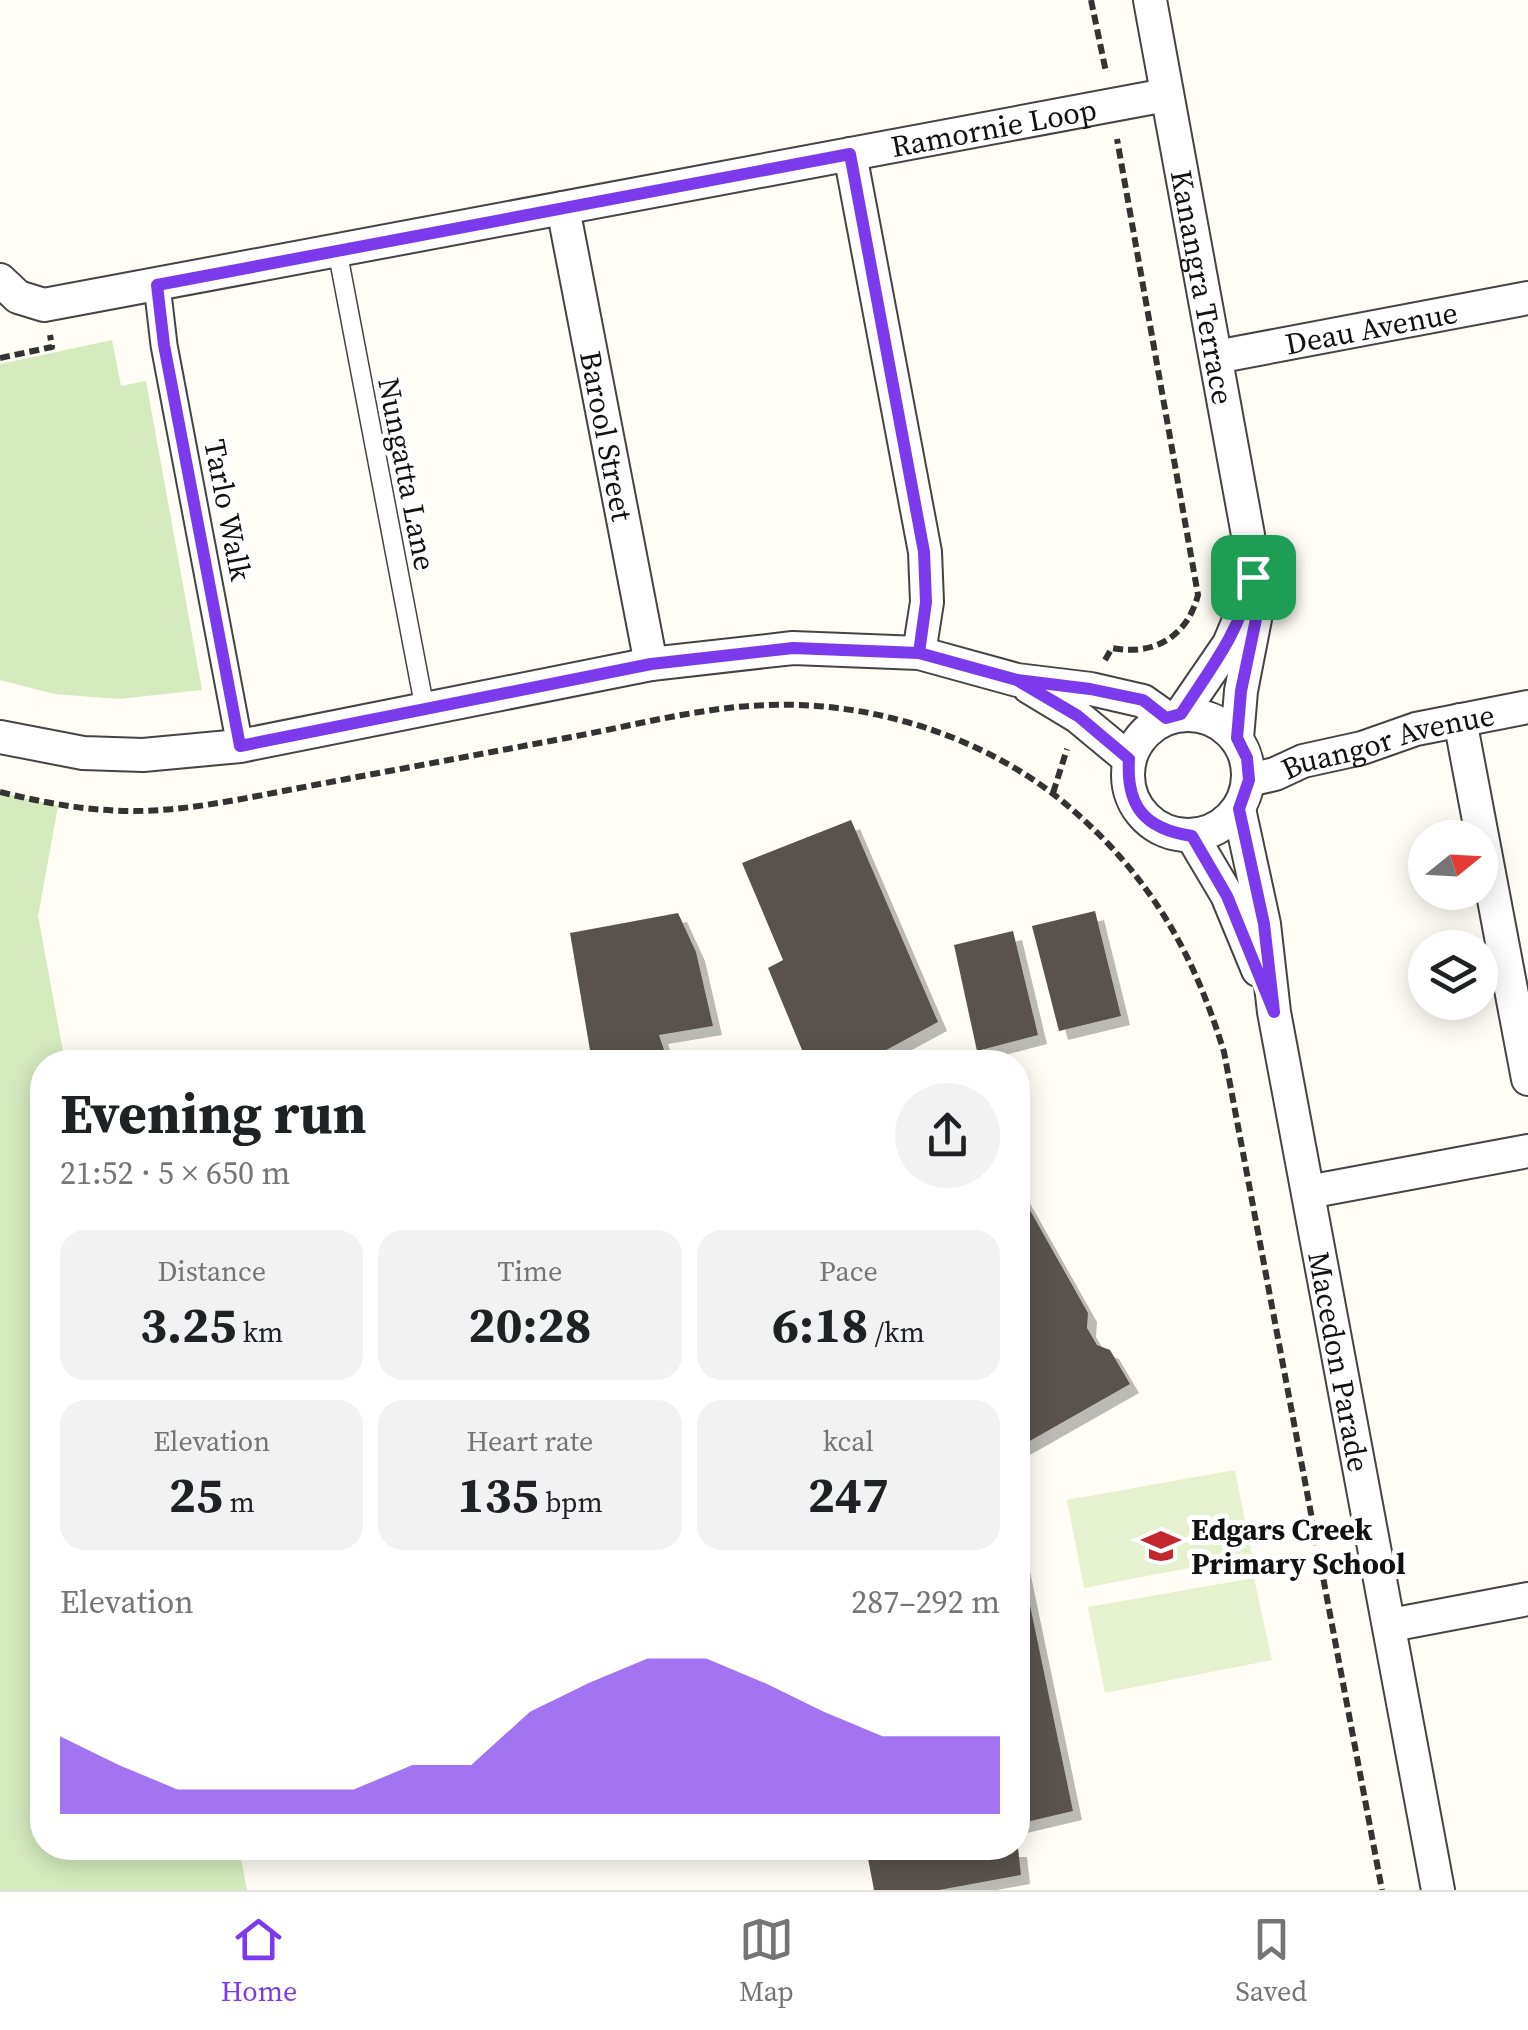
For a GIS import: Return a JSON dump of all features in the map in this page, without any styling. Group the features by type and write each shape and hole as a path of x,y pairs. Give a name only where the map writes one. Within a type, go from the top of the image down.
{"street":[{"name":"Kanangra Terrace","path":"1150,0 1253,577 1256,619 1241,691 1237,738"},
{"name":"Ramornie Loop","path":"0,280 18,297 44,304 1166,95"},
{"path":"850,154 924,552 926,602 919,653"},
{"name":"Barool Street","path":"564,208 651,664"},
{"name":"Tarlo Walk","path":"157,285 164,345 240,746"},
{"name":"Deau Avenue","path":"1216,357 1528,298"},
{"name":"Kanangra Terrace","path":"1174,716 1230,644 1243,616 1253,577"},
{"path":"0,737 83,753 144,755 240,746 651,664 793,648 919,653 1084,702 1143,700 1174,716 1212,719 1237,738 1247,758 1244,794 1226,823 1210,832 1192,836 1169,833 1149,822 1135,804 1128,782 1129,759 1143,734 1174,716"},
{"path":"1084,702 1129,759"},
{"name":"Buangor Avenue","path":"1244,794 1416,729 1528,707"},
{"path":"1460,720 1528,1079"},
{"name":"Macedon Parade","path":"1244,794 1274,1012 1438,1890"},
{"name":"Macedon Parade","path":"1192,836 1227,896 1274,1012"},
{"path":"1308,1192 1528,1151"},
{"path":"1391,1625 1528,1600"}],"lane":[{"name":"Nungatta Lane","path":"337,249 426,710"}],"path":[{"path":"1053,793 1084,702 1112,648 1132,652 1167,642 1193,614 1198,595 1091,0"},
{"path":"0,792 58,806 137,811 242,799 709,712 780,705 862,710 912,724 1011,765 1053,793 1102,836 1150,891 1186,951 1224,1052 1382,1890"}],"green space":[{"path":"112,340 121,386 146,381 202,690 119,699 54,694 0,680 0,364"},
{"path":"0,792 58,806 38,916 63,1050 30,1050 30,1860 241,1860 247,1890 0,1890"},
{"path":"1235,1470 1252,1556 1084,1588 1067,1500"},
{"path":"1254,1578 1272,1660 1105,1693 1088,1607"}],"building":[{"path":"851,820 938,1022 886,1050 802,1050 768,968 783,960 742,863"},
{"path":"1095,911 1121,1016 1059,1031 1032,926"},
{"path":"678,913 696,952 713,1026 659,1035 664,1050 590,1050 570,933"},
{"path":"1013,931 1038,1035 977,1050 954,945"},
{"path":"1030,1210 1088,1313 1087,1328 1097,1345 1110,1350 1130,1384 1030,1441"},
{"path":"1030,1605 1073,1811 1030,1821"},
{"path":"868,1860 1019,1860 1021,1875 939,1890 874,1890"}],"place":[{"name":"Edgars Creek Primary School","path":"1161,1546"}],"route":[{"path":"1253,577 1243,616 1230,644 1181,714 1166,718 1143,700 1017,680 919,653 793,648 651,664 240,746 164,345 157,285 850,154 928,578 919,653 1017,680 1078,716 1129,759 1128,782 1135,804 1149,822 1169,833 1192,836 1224,889 1274,1012 1264,924 1239,809 1249,780 1247,758 1237,738 1241,691 1256,619 1253,577"}]}
